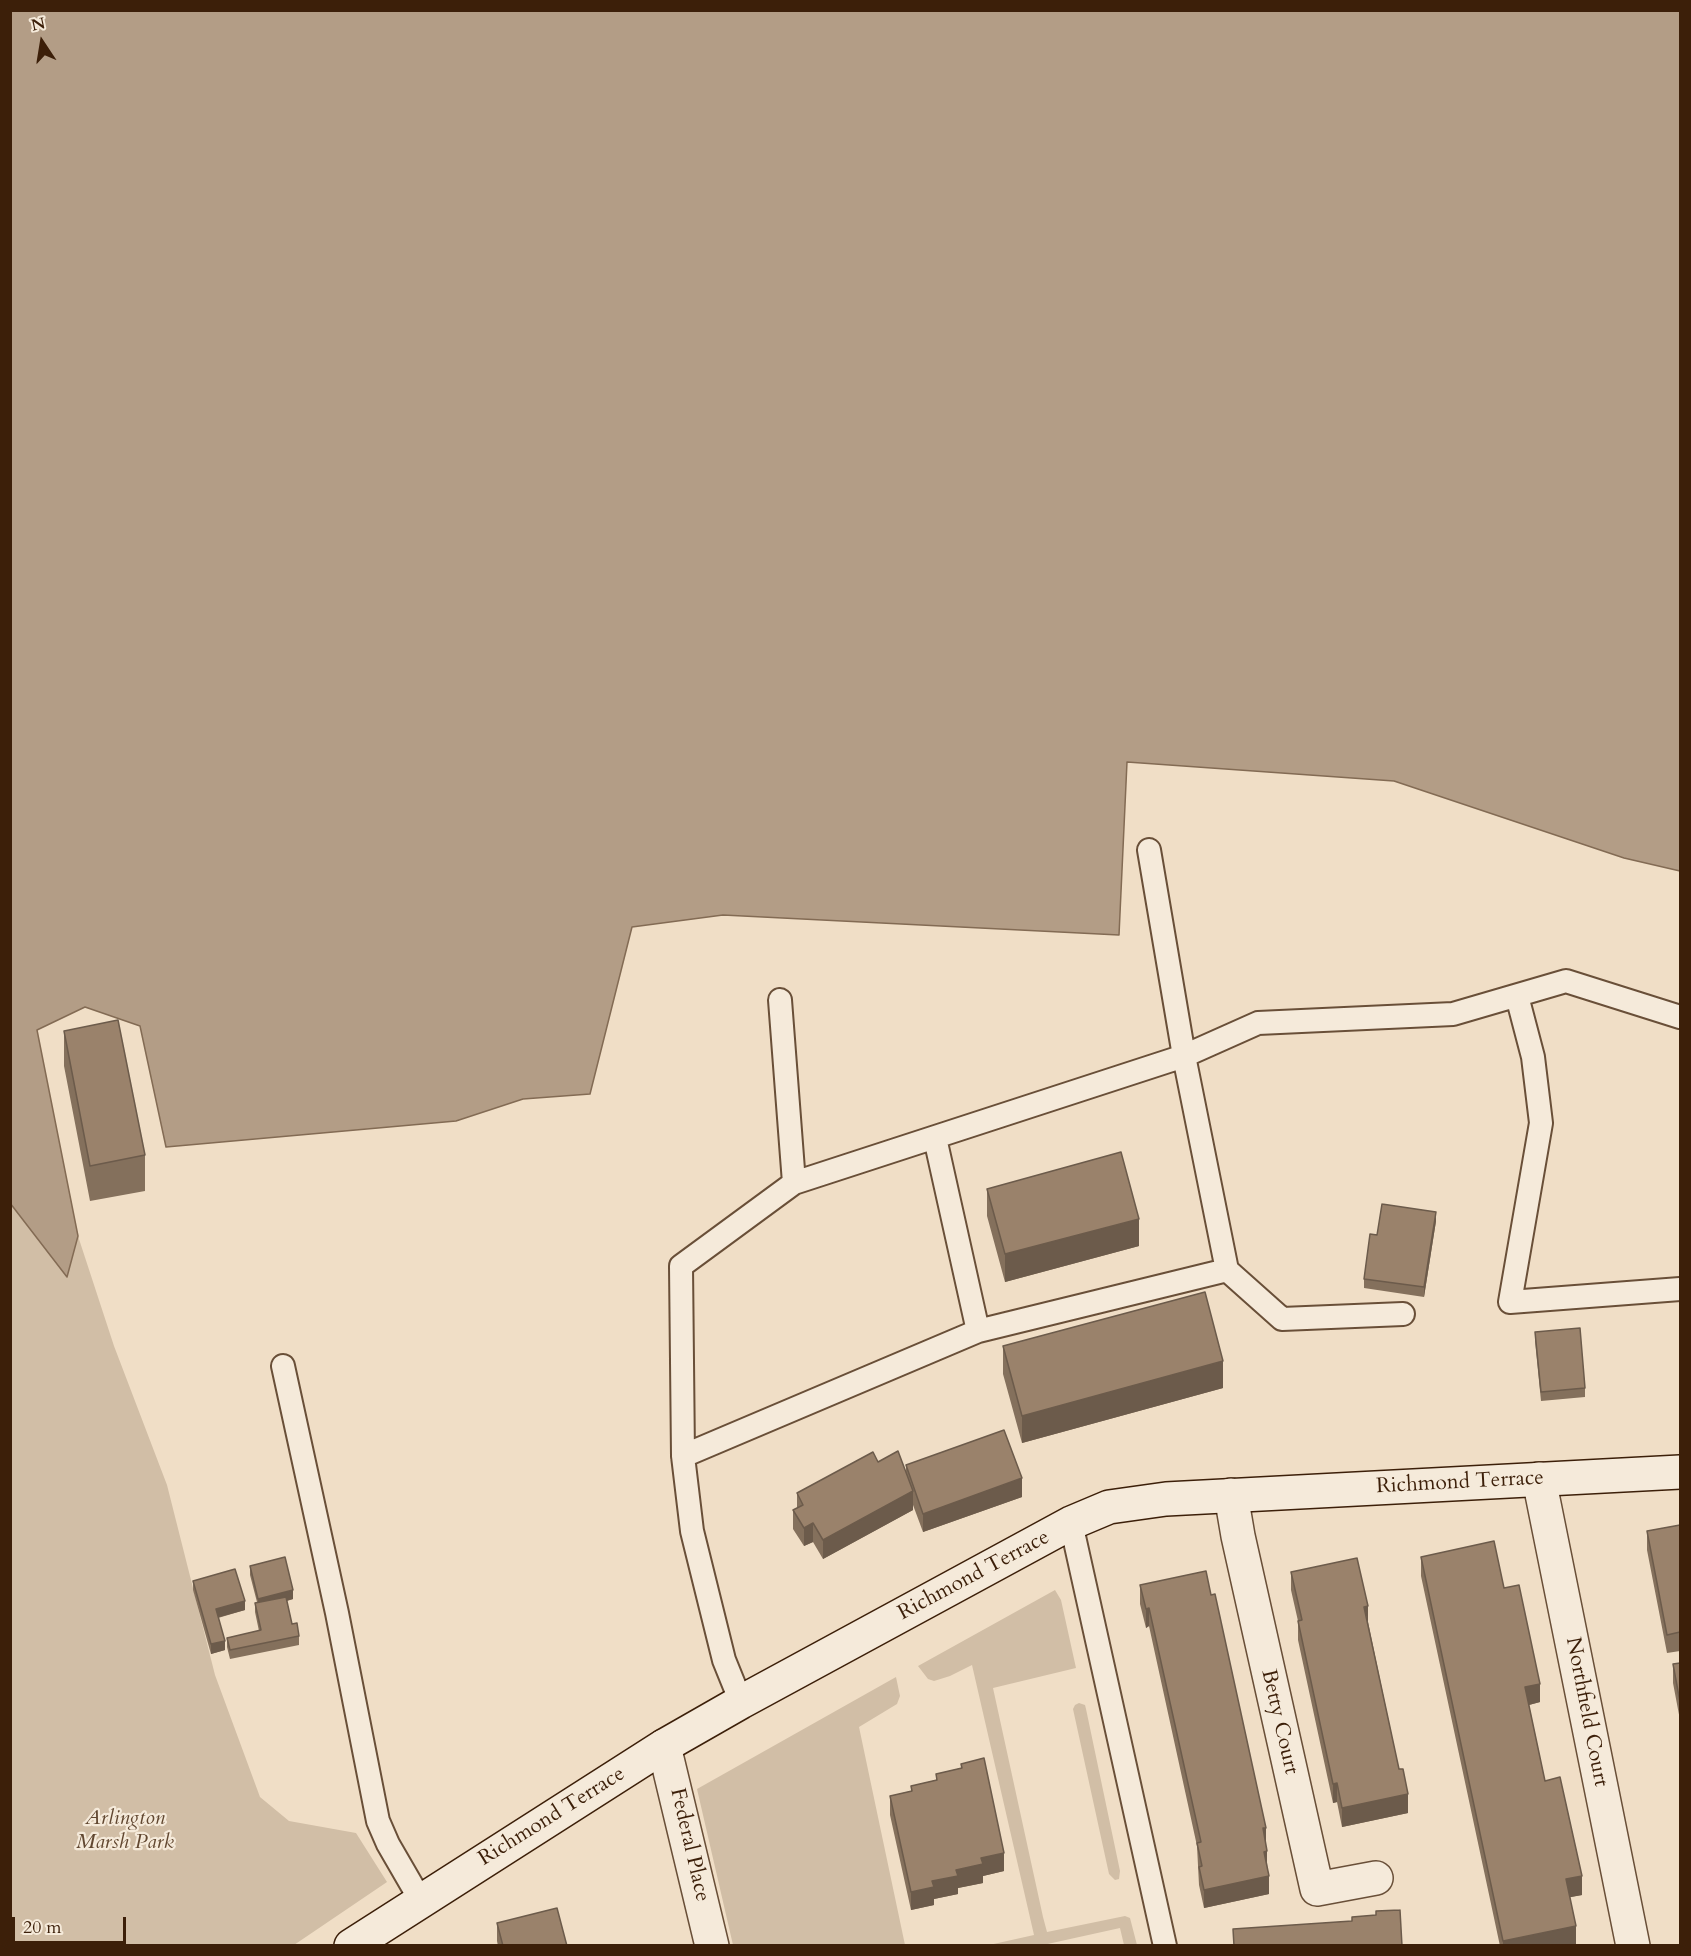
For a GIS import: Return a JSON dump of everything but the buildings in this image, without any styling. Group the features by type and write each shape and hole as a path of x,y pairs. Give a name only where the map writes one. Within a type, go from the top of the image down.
{"street":[{"name":"Richmond Terrace","path":"351,1946 664,1746 1071,1523 1109,1507 1128,1503 1231,1495 1680,1472"},
{"name":"Northfield Court","path":"1539,1479 1633,1946"},
{"name":"Betty Court","path":"1231,1495 1238,1536 1317,1889 1376,1878"},
{"name":"Federal Place","path":"664,1746 712,1946"}],"lane":[{"path":"1149,850 1184,1056 1227,1270 1282,1319 1403,1314"},
{"path":"741,1702 724,1660 692,1531 682,1456 681,1266 794,1183 1184,1056 1258,1023 1453,1014 1566,981 1680,1017"},
{"path":"1517,996 1533,1057 1541,1123 1510,1302 1680,1289"},
{"path":"780,1000 794,1183"},
{"path":"935,1138 978,1331"},
{"path":"682,1456 978,1331 1227,1270"},
{"path":"283,1366 337,1613 378,1821 388,1844 420,1901"},
{"path":"1071,1523 1165,1946"}],"green space":[{"name":"Arlington Marsh Park","path":"10,1203 31,1230 77,1241 78,1236 114,1346 167,1485 215,1675 260,1797 289,1821 356,1833 387,1882 294,1945 11,1945"},
{"path":"1055,1590 1061,1600 1076,1668 993,1688 1043,1917 1047,1932 1125,1916 1130,1918 1137,1945 1124,1945 1120,1928 1043,1945 989,1945 1034,1935 972,1665 934,1681 928,1679 918,1666"},
{"path":"896,1677 900,1696 897,1704 859,1727 905,1945 733,1945 697,1789"},
{"path":"1079,1703 1085,1705 1086,1709 1120,1871 1119,1879 1115,1880 1109,1874 1073,1709"}],"shaded area":[{"path":"11,10 1680,11 1680,871 1624,858 1394,781 1127,762 1119,935 723,915 632,927 590,1094 523,1099 456,1121 166,1147 140,1026 85,1007 37,1030 78,1236 67,1277 10,1203"}]}
